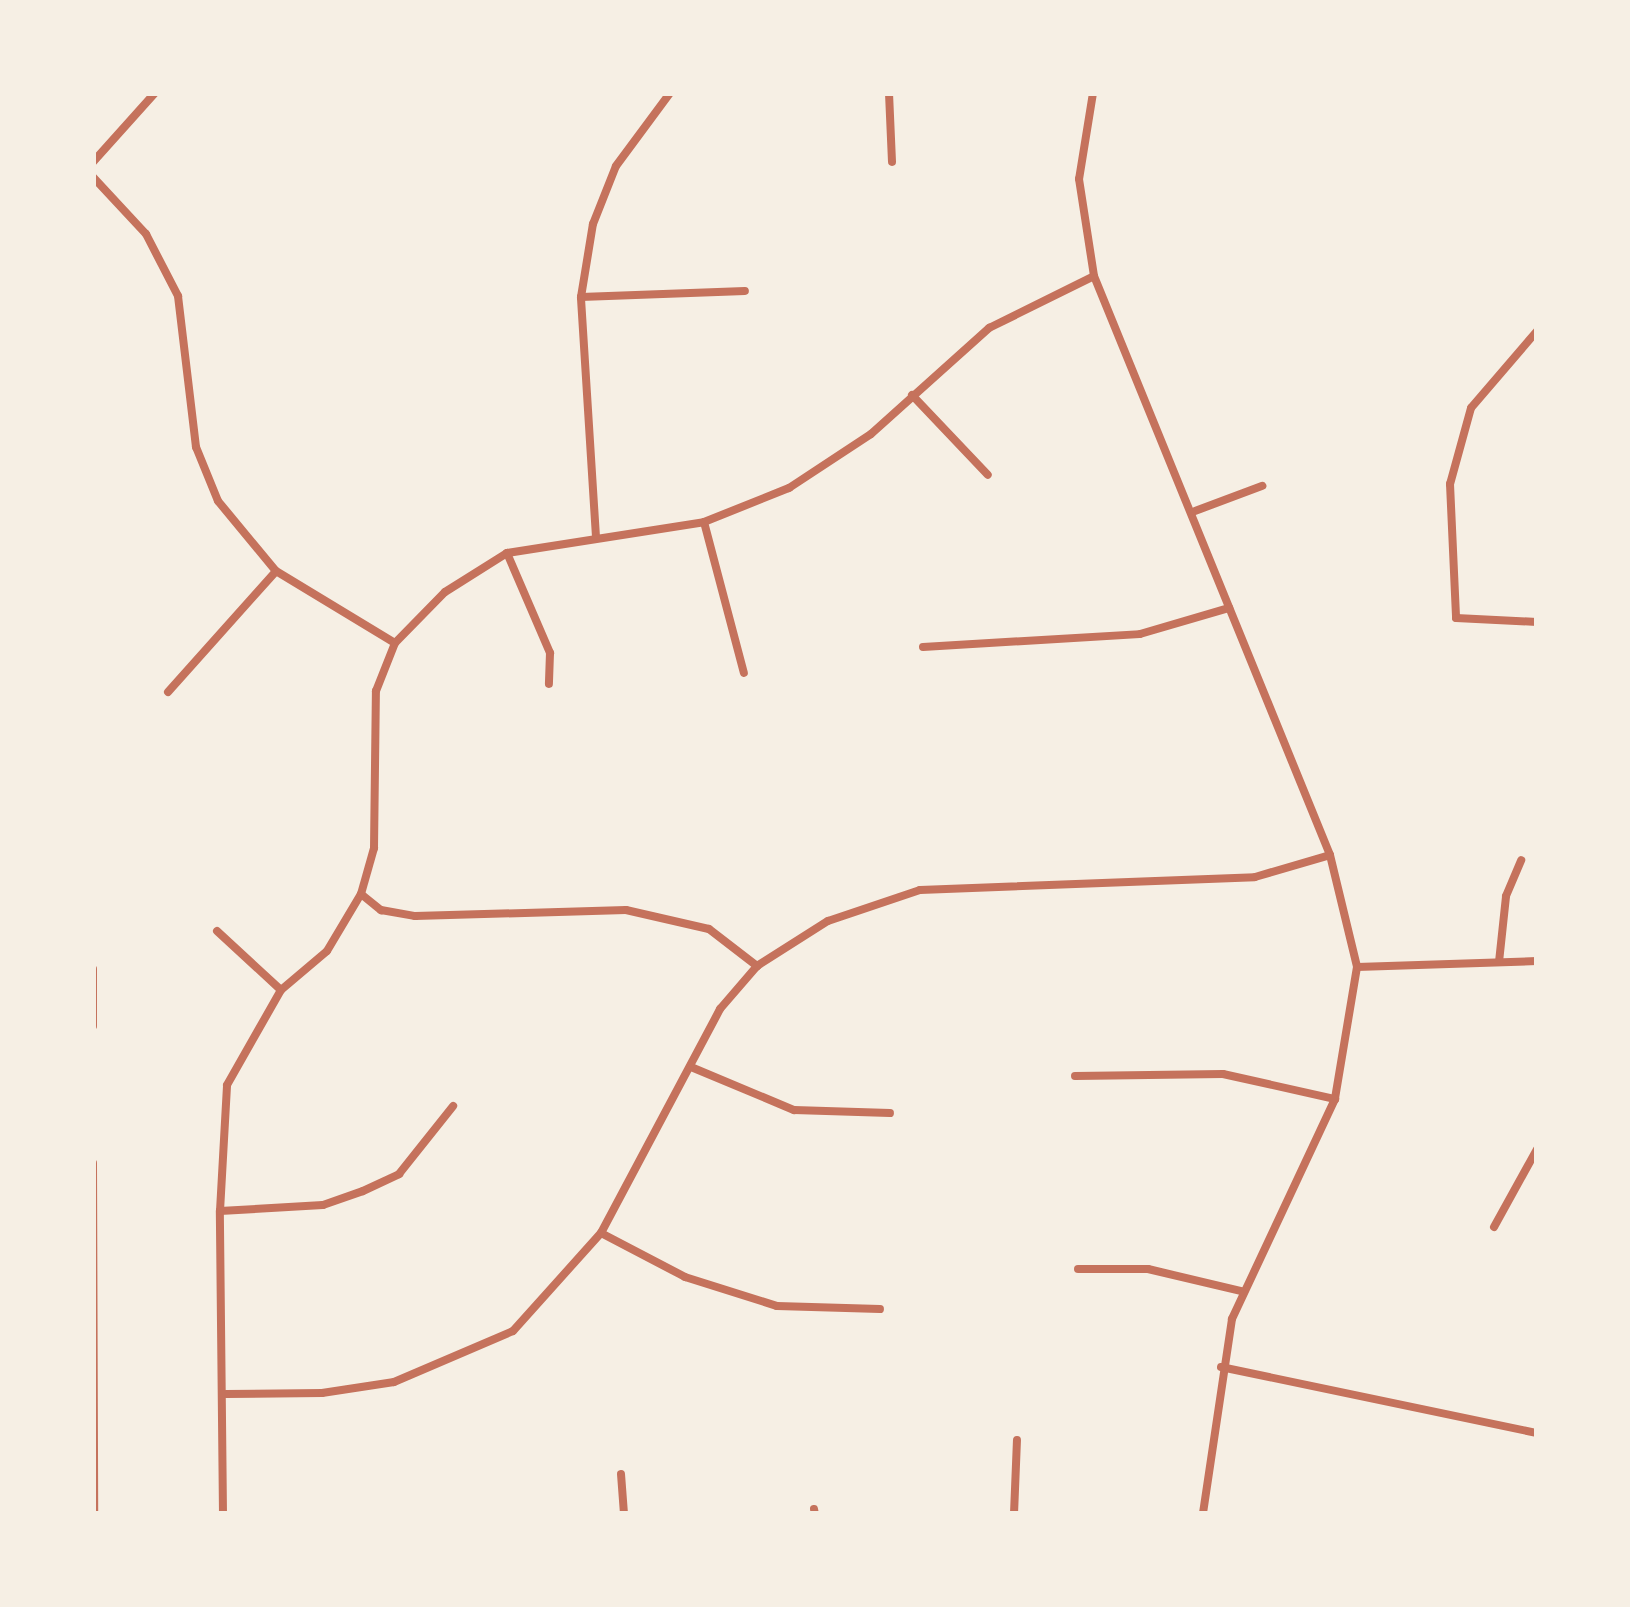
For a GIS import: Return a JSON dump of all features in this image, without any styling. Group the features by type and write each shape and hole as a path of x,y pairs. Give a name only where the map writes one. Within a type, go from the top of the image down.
{"street":[{"path":"93,162 155,93"},
{"path":"889,93 892,162"},
{"path":"1093,93 1079,179 1094,276 1195,511 1229,608 1330,855 1357,968 1335,1099 1241,1291 1221,1367 1203,1514"},
{"path":"596,537 581,297 593,224 616,166 668,94"},
{"path":"93,177 162,260 186,340 196,446 218,501 276,571 395,644"},
{"path":"223,1514 226,1394 220,1211 227,1085 280,989 327,951 362,894 374,848 376,692 395,644 445,592 507,554 704,521 818,472 1000,321 1094,276"},
{"path":"581,297 745,291"},
{"path":"1537,331 1486,385 1462,429 1450,484 1456,618 1537,622"},
{"path":"912,395 988,475"},
{"path":"1195,511 1262,486"},
{"path":"704,521 744,673"},
{"path":"507,554 550,653 549,684"},
{"path":"168,692 276,571"},
{"path":"923,646 1140,634 1229,608"},
{"path":"226,1394 322,1394 457,1360 513,1331 601,1234 720,1009 757,967 828,921 920,890 1238,878 1330,855"},
{"path":"1499,962 1506,896 1521,860"},
{"path":"362,894 381,910 415,916 626,910 709,929 757,967"},
{"path":"218,932 280,989"},
{"path":"1357,968 1537,962"},
{"path":"93,969 93,1026"},
{"path":"691,1067 794,1110 890,1113"},
{"path":"1076,1076 1223,1074 1335,1099"},
{"path":"220,1211 323,1205 363,1192 399,1174 453,1106"},
{"path":"1494,1227 1537,1149"},
{"path":"93,1163 97,1218 94,1514"},
{"path":"93,1203 97,1218"},
{"path":"601,1234 685,1277 777,1306 880,1309"},
{"path":"1078,1269 1148,1269 1241,1291"},
{"path":"1221,1367 1537,1433"},
{"path":"1014,1514 1017,1440"},
{"path":"620,1474 624,1514"}]}
